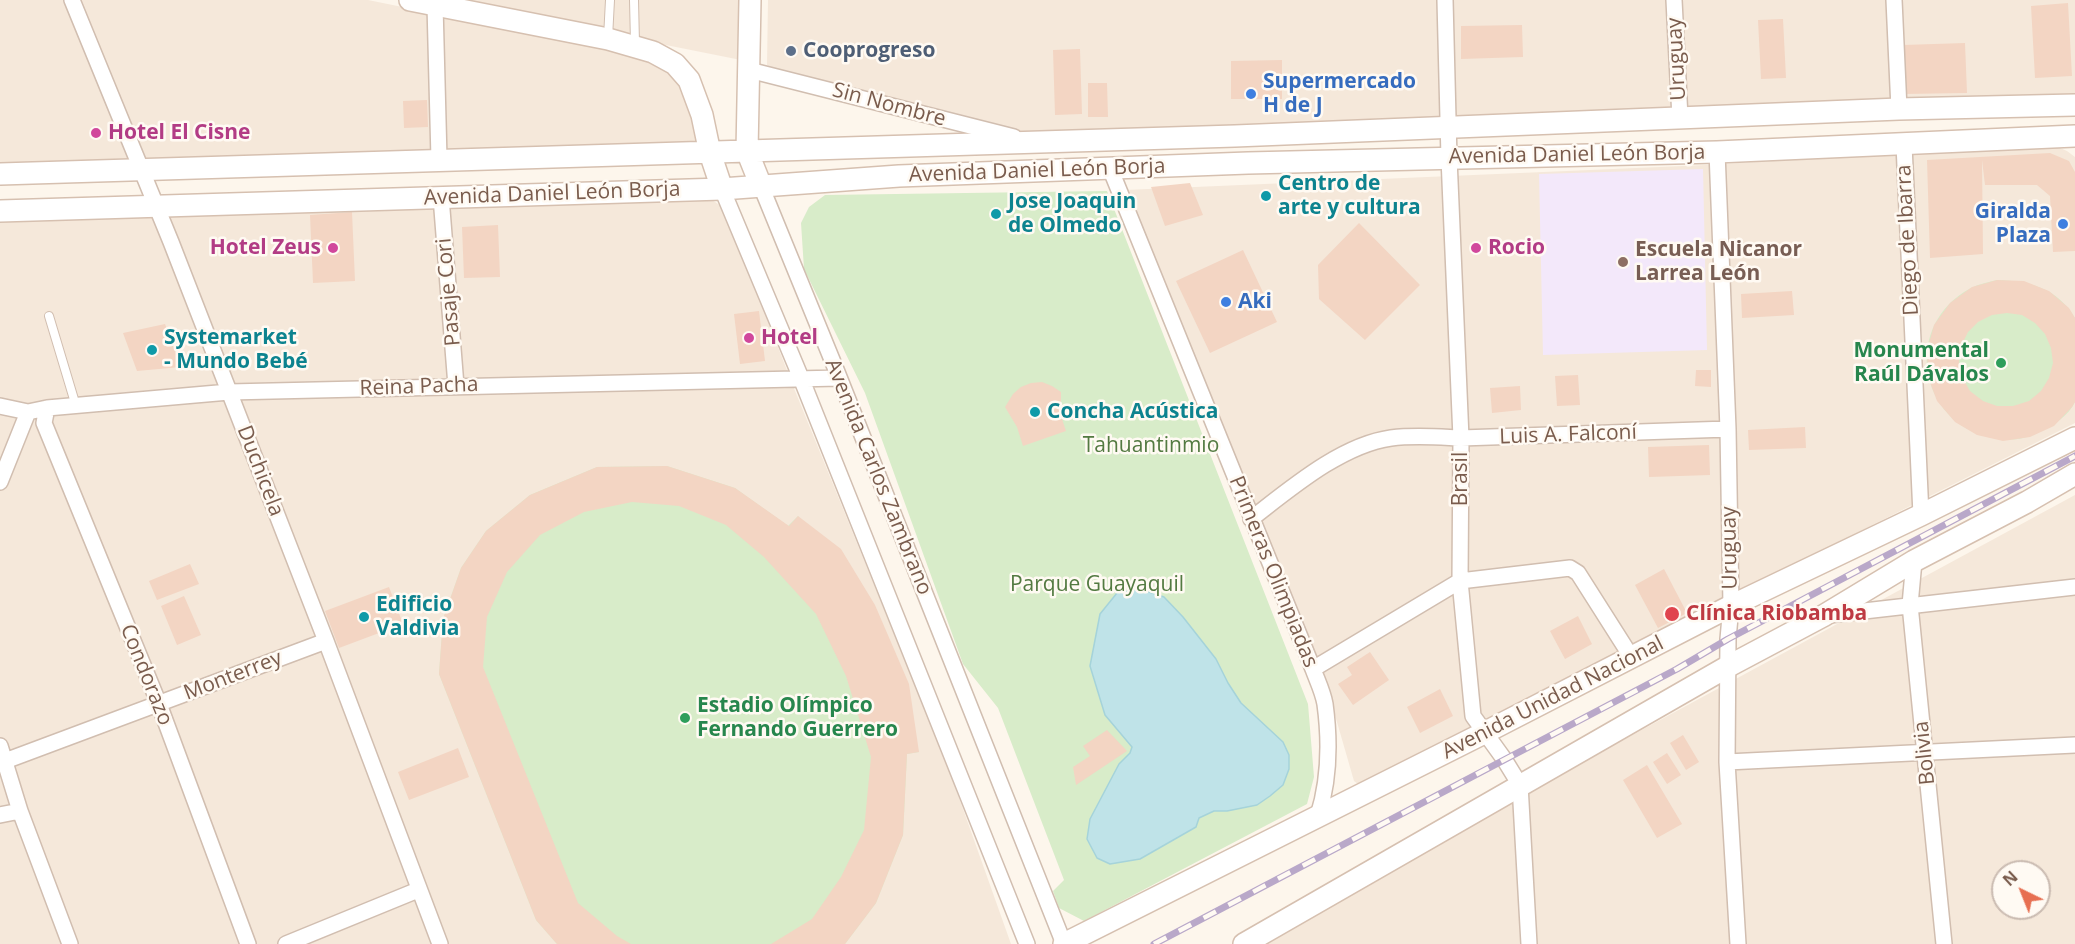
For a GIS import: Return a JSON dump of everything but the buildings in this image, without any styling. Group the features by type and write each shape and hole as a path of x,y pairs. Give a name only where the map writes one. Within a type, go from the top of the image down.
{"main road":[{"name":"Avenida Carlos Zambrano","path":"410,0 608,39 653,52 675,64 689,80 702,115 710,153 722,189"},
{"name":"Avenida Carlos Zambrano","path":"750,0 747,150 761,186"},
{"name":"Avenida Daniel León Borja","path":"0,174 1235,136 1899,109 2075,105"},
{"name":"Avenida Daniel León Borja","path":"0,211 722,189 899,176 1449,158 1717,152 2075,136"},
{"name":"Avenida Unidad Nacional","path":"1064,944 1091,936 1318,816 1484,734 1731,606 2075,438"},
{"path":"1244,944 1727,667 1823,616 1914,561 2027,502 2075,474"}],"street":[{"name":"Duchicela","path":"72,0 142,169 230,393 440,944"},
{"name":"Brasil","path":"1445,0 1461,438 1460,581 1473,716 1520,785 1529,944"},
{"name":"Uruguay","path":"1674,0 1680,118"},
{"path":"1894,0 1899,109"},
{"path":"435,6 439,159"},
{"name":"Sin Nombre","path":"749,70 1028,141"},
{"name":"Diego de Ibarra","path":"1904,145 1921,515"},
{"name":"Uruguay","path":"1717,152 1728,429 1731,606 1727,667 1727,762 1738,944"},
{"name":"Primeras Olimpiadas","path":"1110,168 1313,669 1324,702 1327,762 1325,794 1318,816"},
{"name":"Avenida Carlos Zambrano","path":"761,186 1064,944"},
{"name":"Avenida Carlos Zambrano","path":"722,189 801,378 1027,944"},
{"name":"Pasaje Cori","path":"441,197 456,386"},
{"name":"Reina Pacha","path":"0,406 28,412 47,408 230,393 839,378"},
{"name":"Condorazo","path":"47,408 44,423 159,704 248,944"},
{"path":"0,482 28,412"},
{"name":"Luis A. Falconí","path":"1251,519 1323,467 1357,449 1389,438 1427,436 1461,438 1728,429"},
{"name":"Bolivia","path":"1914,561 1910,606 1944,944"},
{"path":"1313,669 1460,581 1570,568 1578,573 1632,658"},
{"path":"1823,616 2075,587"},
{"name":"Monterrey","path":"5,762 326,641"},
{"path":"1727,762 2075,745"},
{"path":"0,746 20,811 70,944"},
{"path":"0,815 20,811"},
{"path":"286,944 418,890"}],"lane":[{"path":"608,39 610,0"},
{"path":"634,0 635,47"},
{"path":"49,316 76,406"}],"shaded area":[{"path":"0,0 368,0 619,51 655,63 670,72 681,84 698,136 694,145 0,169"},
{"path":"456,0 742,0 741,60 666,45"},
{"path":"768,0 2075,0 2075,99 1029,136 772,69 767,65"},
{"path":"2051,144 2075,157 2075,423 1358,784 1354,781 1326,684 1125,190 1706,165"},
{"name":"Escuela Nicanor Larrea León","path":"1703,169 1707,350 1543,355 1539,174"},
{"path":"708,197 725,209 791,381 947,764 1011,944 0,944 0,216"},
{"path":"2075,495 2075,944 1247,944"}],"green space":[{"name":"Parque Guayaquil","path":"1107,191 1308,704 1314,777 1307,804 1084,921 1059,908 1053,891 1064,880 998,708 963,664 865,393 804,269 801,223 809,207 825,195"},
{"name":"Monumental Raúl Dávalos","path":"1997,280 2021,282 2042,288 2060,300 2075,318 2075,402 2064,417 2054,424 2027,437 2015,439 1993,438 1967,429 1948,413 1934,393 1928,371 1928,347 1935,325 1949,304 1971,288"},
{"name":"Estadio Olímpico Fernando Guerrero","path":"667,466 735,488 788,526 798,516 919,752 907,754 903,835 876,903 845,944 557,944 536,920 439,674 443,619 461,568 486,531 530,495 597,467"}],"water":[{"path":"1140,589 1164,597 1183,617 1216,659 1241,703 1283,742 1289,755 1289,769 1283,785 1257,805 1214,811 1199,818 1196,827 1140,859 1110,864 1097,858 1087,839 1090,819 1119,764 1130,753 1132,747 1105,715 1090,666 1100,614 1117,593"}],"railway":[{"path":"1154,944 1677,669 1728,639 2075,456"}],"place":[{"name":"Cooprogreso","path":"791,51"},
{"name":"Supermercado H de J","path":"1251,94"},
{"name":"Hotel El Cisne","path":"96,133"},
{"name":"Centro de arte y cultura","path":"1266,196"},
{"name":"Jose Joaquin de Olmedo","path":"996,214"},
{"name":"Giralda Plaza","path":"2063,224"},
{"name":"Hotel Zeus","path":"333,248"},
{"name":"Rocio","path":"1476,248"},
{"name":"Escuela Nicanor Larrea León","path":"1623,262"},
{"name":"Aki","path":"1226,302"},
{"name":"Hotel","path":"749,338"},
{"name":"Systemarket - Mundo Bebé","path":"152,350"},
{"name":"Monumental Raúl Dávalos","path":"2001,363"},
{"name":"Concha Acústica","path":"1035,412"},
{"name":"Clínica Riobamba","path":"1672,614"},
{"name":"Edificio Valdivia","path":"364,617"},
{"name":"Estadio Olímpico Fernando Guerrero","path":"685,718"}],"park label":[{"name":"Tahuantinmio","path":"1151,446"}]}
